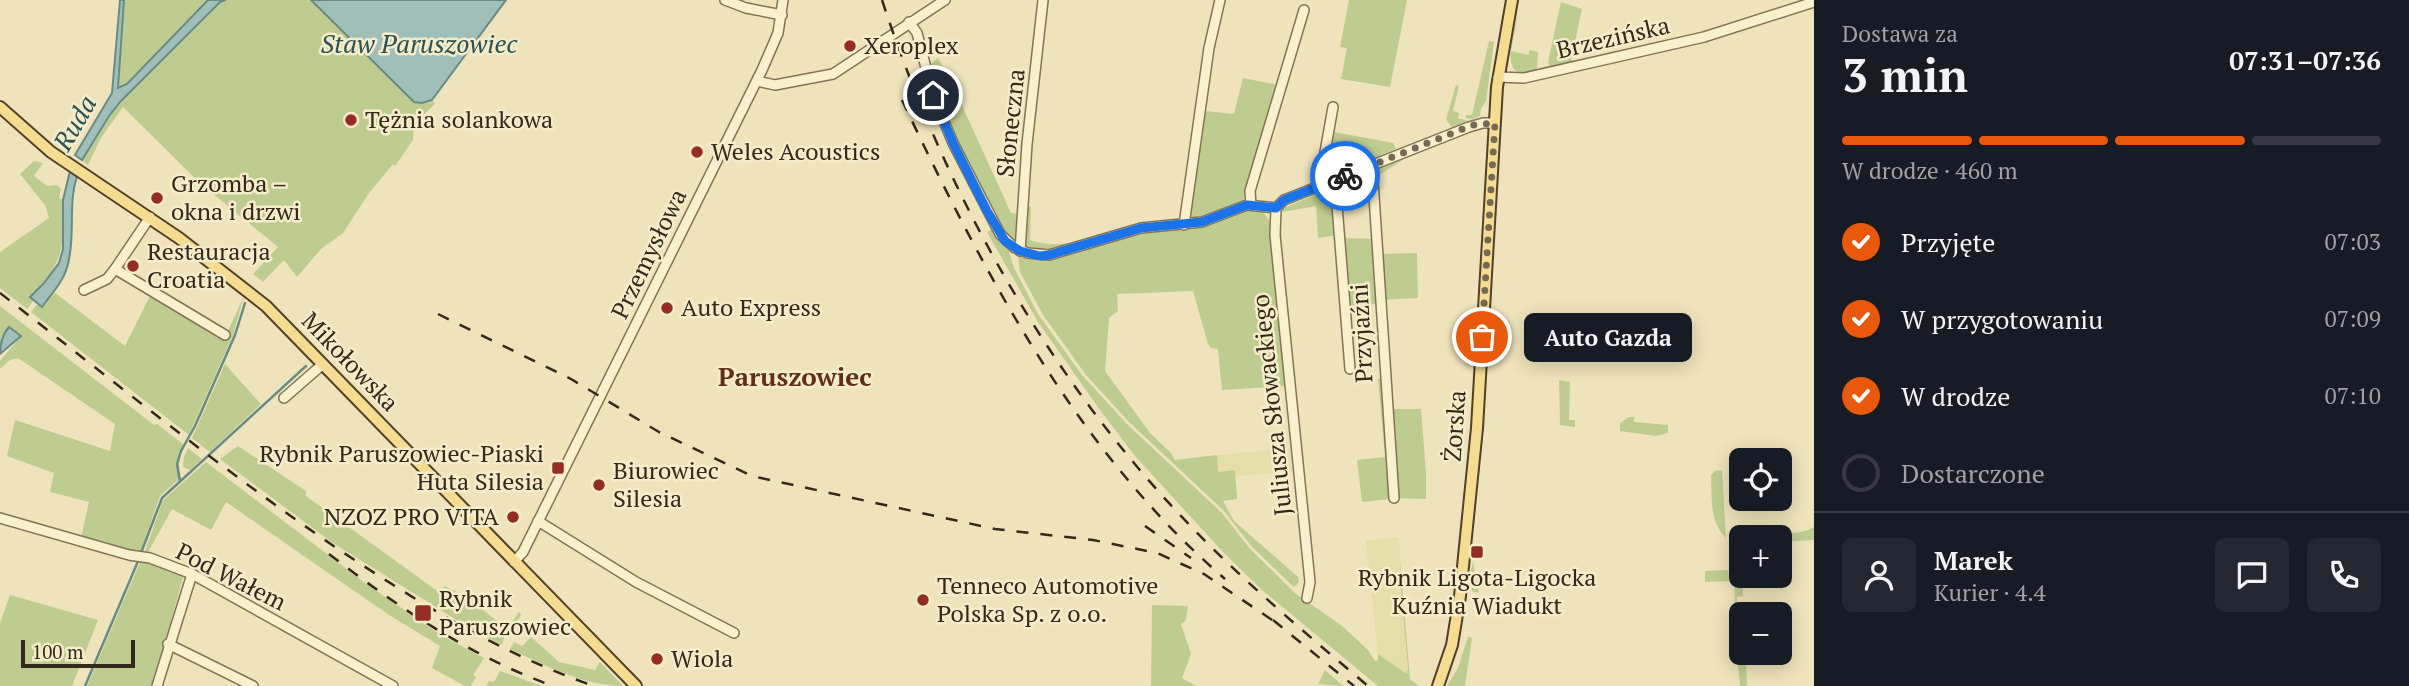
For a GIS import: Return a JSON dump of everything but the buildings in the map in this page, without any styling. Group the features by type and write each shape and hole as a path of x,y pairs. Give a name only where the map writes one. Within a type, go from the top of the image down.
{"main road":[{"name":"Żorska","path":"1438,686 1444,673 1458,614 1474,463 1498,77 1512,0"},
{"name":"Mikołowska","path":"0,107 65,163 150,218 252,293 636,686"}],"street":[{"path":"725,0 746,8 782,15"},
{"name":"Przemysłowa","path":"514,562 523,552 757,81 775,43 783,0"},
{"path":"757,81 775,86 831,75 945,0"},
{"name":"Słoneczna","path":"1017,250 1042,0"},
{"path":"1184,225 1209,48 1220,0"},
{"name":"Brzezińska","path":"1498,77 1529,77 1692,40 1738,28 1814,2"},
{"path":"1251,205 1250,191 1304,10"},
{"path":"909,22 917,33 933,95 953,143 1000,234 1017,250 1040,256 1141,228 1210,220 1251,205 1276,208 1284,200 1473,125 1495,123"},
{"path":"1319,186 1333,107"},
{"name":"Przyjaźni","path":"1372,166 1394,498"},
{"name":"Przyjaźni","path":"1335,180 1350,369"},
{"name":"Juliusza Słowackiego","path":"1276,208 1273,222 1310,582 1307,598"},
{"path":"84,290 107,279 150,218"},
{"path":"115,270 225,335"},
{"path":"284,398 323,363"},
{"name":"Pod Wałem","path":"0,518 140,556 191,574 393,686"},
{"path":"538,521 636,582 734,633"},
{"path":"157,686 191,574"},
{"path":"168,644 253,686"}],"shaded area":[{"path":"1290,448 1292,472 1235,476 1234,470 1218,472 1217,455"},
{"path":"1399,537 1407,675 1378,654 1366,541"}],"green space":[{"path":"124,0 208,0 127,84 117,89"},
{"path":"311,0 414,102 432,100 435,104 414,124 413,140 395,166 393,164 369,193 343,233 321,249 297,277 284,260 263,282 253,274 278,247 201,184 123,107 101,138 88,165 82,160 121,101 220,1"},
{"path":"1349,0 1407,0 1390,87 1341,79 1347,48 1340,47"},
{"path":"1561,2 1582,9 1571,60 1578,61 1550,67 1548,62"},
{"path":"1489,41 1494,42 1486,101 1480,116 1466,118 1466,115 1472,115"},
{"path":"1530,50 1538,52 1537,69 1524,73 1516,71 1512,65 1511,51 1528,55"},
{"path":"938,58 952,84 936,83 932,63"},
{"path":"1243,78 1279,85 1272,113 1266,118 1243,201 1192,219 1190,217 1203,116 1205,111 1234,114"},
{"path":"1456,85 1459,86 1453,111 1459,113 1458,118 1472,122 1452,128 1446,119"},
{"path":"954,88 1011,213 1019,214 1018,242 1014,245 1004,233 969,166 942,105 944,91"},
{"path":"1334,132 1393,143 1396,149 1327,177 1323,175"},
{"path":"1406,158 1376,177 1377,169"},
{"path":"34,161 43,163 34,176 47,186 57,185 61,189 59,198 63,200 63,230 56,264 30,297 34,300 27,309 0,288 0,252 49,218 45,205 20,174"},
{"path":"1333,187 1338,235 1318,238 1316,206 1282,212 1282,238 1280,237 1278,222 1282,209"},
{"path":"1377,190 1380,254 1417,253 1418,298 1381,300"},
{"path":"1029,206 1030,240 1062,244 1114,230 1115,233 1044,253 1027,250 1024,247 1026,207"},
{"path":"1246,209 1263,212 1271,223 1286,386 1222,390 1218,349 1211,348 1208,344 1193,291 1117,294 1118,311 1109,318 1105,371 1150,433 1175,460 1217,455 1218,472 1235,470 1237,499 1223,501 1234,521 1298,577 1299,582 1294,587 1252,547 1224,511 1129,422 1086,375 1043,315 1020,272 1018,256 1050,258 1124,235"},
{"path":"994,229 1008,248 1014,268 1038,314 1082,375 1127,424 1222,513 1251,550 1296,594 1341,625 1368,650 1375,661 1378,660 1378,654 1407,674 1400,563 1410,679 1419,686 1378,686 1262,590 1224,553 1135,456 1100,410 1038,322 987,232"},
{"path":"1342,238 1375,239 1380,346 1376,304 1346,306"},
{"path":"55,293 125,346 151,294 227,333 244,296 233,335 189,435 31,312 38,303 43,306"},
{"path":"0,306 154,425 157,424 183,444 179,464 180,478 160,496 140,553 81,538 89,502 50,492 54,473 7,456 15,420 110,451 115,424 18,358 10,360 0,369 0,361 21,336 4,333 0,344"},
{"path":"225,364 261,404 210,452 192,438"},
{"path":"1378,379 1382,379 1390,499 1362,502 1357,460 1385,457"},
{"path":"1559,380 1570,382 1569,420 1575,420 1575,427 1560,425"},
{"path":"1388,409 1421,409 1426,499 1396,498"},
{"path":"1634,417 1634,422 1668,425 1668,433 1656,436 1620,431 1620,423"},
{"path":"238,446 306,491 306,496 440,593 445,586 453,590 507,629 519,612 521,615 508,635 505,634 502,645 468,627 333,543 220,459"},
{"path":"188,448 202,459 190,470 183,467"},
{"path":"206,462 365,583 441,635 484,658 473,675 476,677 471,686 465,686 432,668 440,646 389,615 226,502 211,530 172,509 147,554 144,554 163,500"},
{"path":"1722,470 1726,538 1714,517 1712,501 1711,475"},
{"path":"1814,527 1814,540 1792,541 1792,533"},
{"path":"141,560 154,562 184,574 153,686 87,686"},
{"path":"1473,562 1479,593 1472,591 1468,582"},
{"path":"1728,570 1729,581 1705,582 1705,571"},
{"path":"1734,588 1743,588 1743,596 1737,597 1737,602 1735,602"},
{"path":"10,595 98,620 72,686 0,686 0,623"},
{"path":"1152,605 1188,606 1186,620 1181,624 1191,654 1182,678 1196,686 1151,686"},
{"path":"531,637 559,662 595,670 600,662 623,686 579,679 510,649 514,642 522,646"},
{"path":"1468,637 1472,638 1465,686 1447,686 1458,668"},
{"path":"1738,665 1746,665 1747,686 1740,686"},
{"path":"1325,670 1342,685 1344,686 1318,684"},
{"path":"500,671 542,686 486,686 489,681 494,682"}],"water":[{"path":"120,0 124,0 118,88 127,84 208,0 226,0 220,2 121,101 82,160 75,155 112,93"},
{"name":"Staw Paruszowiec","path":"311,0 506,0 432,100 422,103 414,102"},
{"path":"70,171 77,176 69,259 62,279 42,307 30,297 59,263 63,249 63,200"},
{"path":"9,327 21,336 0,354 2,340"}],"waterway":[{"path":"180,481 177,464 181,451 195,426 235,335 245,303"},
{"path":"85,686 162,498 306,366"}],"railway":[{"path":"882,0 935,140 967,208 1003,274 1084,400 1130,459 1202,538 1271,603 1368,686"},
{"path":"902,100 1001,294 1079,417 1124,475 1172,529 1225,579"},
{"path":"0,293 209,456 338,549 399,589 493,643 594,686"},
{"path":"438,314 571,379 659,432 752,476 995,529 1093,540 1157,553 1204,574 1281,626"},
{"path":"1145,526 1191,558"},
{"path":"329,554 436,629 493,660 553,686"},
{"path":"1273,620 1354,686"}],"way so far":[{"path":"1345,176 1473,125 1495,123 1482,337"}],"place":[{"name":"Xeroplex","path":"850,46"},
{"name":"Tężnia solankowa","path":"351,120"},
{"name":"Weles Acoustics","path":"697,152"},
{"name":"Grzomba – okna i drzwi","path":"157,198"},
{"name":"Restauracja Croatia","path":"133,266"},
{"name":"Auto Express","path":"667,308"},
{"name":"Auto Gazda","path":"1482,337"},
{"name":"Rybnik Paruszowiec-Piaski Huta Silesia","path":"558,468"},
{"name":"Biurowiec Silesia","path":"599,485"},
{"name":"NZOZ PRO VITA","path":"513,517"},
{"name":"Rybnik Ligota-Ligocka Kuźnia Wiadukt","path":"1477,552"},
{"name":"Tenneco Automotive Polska Sp. z o.o.","path":"923,600"},
{"name":"Rybnik Paruszowiec","path":"423,613"},
{"name":"Wiola","path":"657,659"}],"district":[{"name":"Paruszowiec","path":"795,377"}],"route":[{"path":"933,95 975,189 1000,234 1020,251 1040,256 1141,228 1202,222 1247,205 1276,208 1284,200 1345,176"}],"water label":[{"name":"Ruda","path":"75,123"}]}
